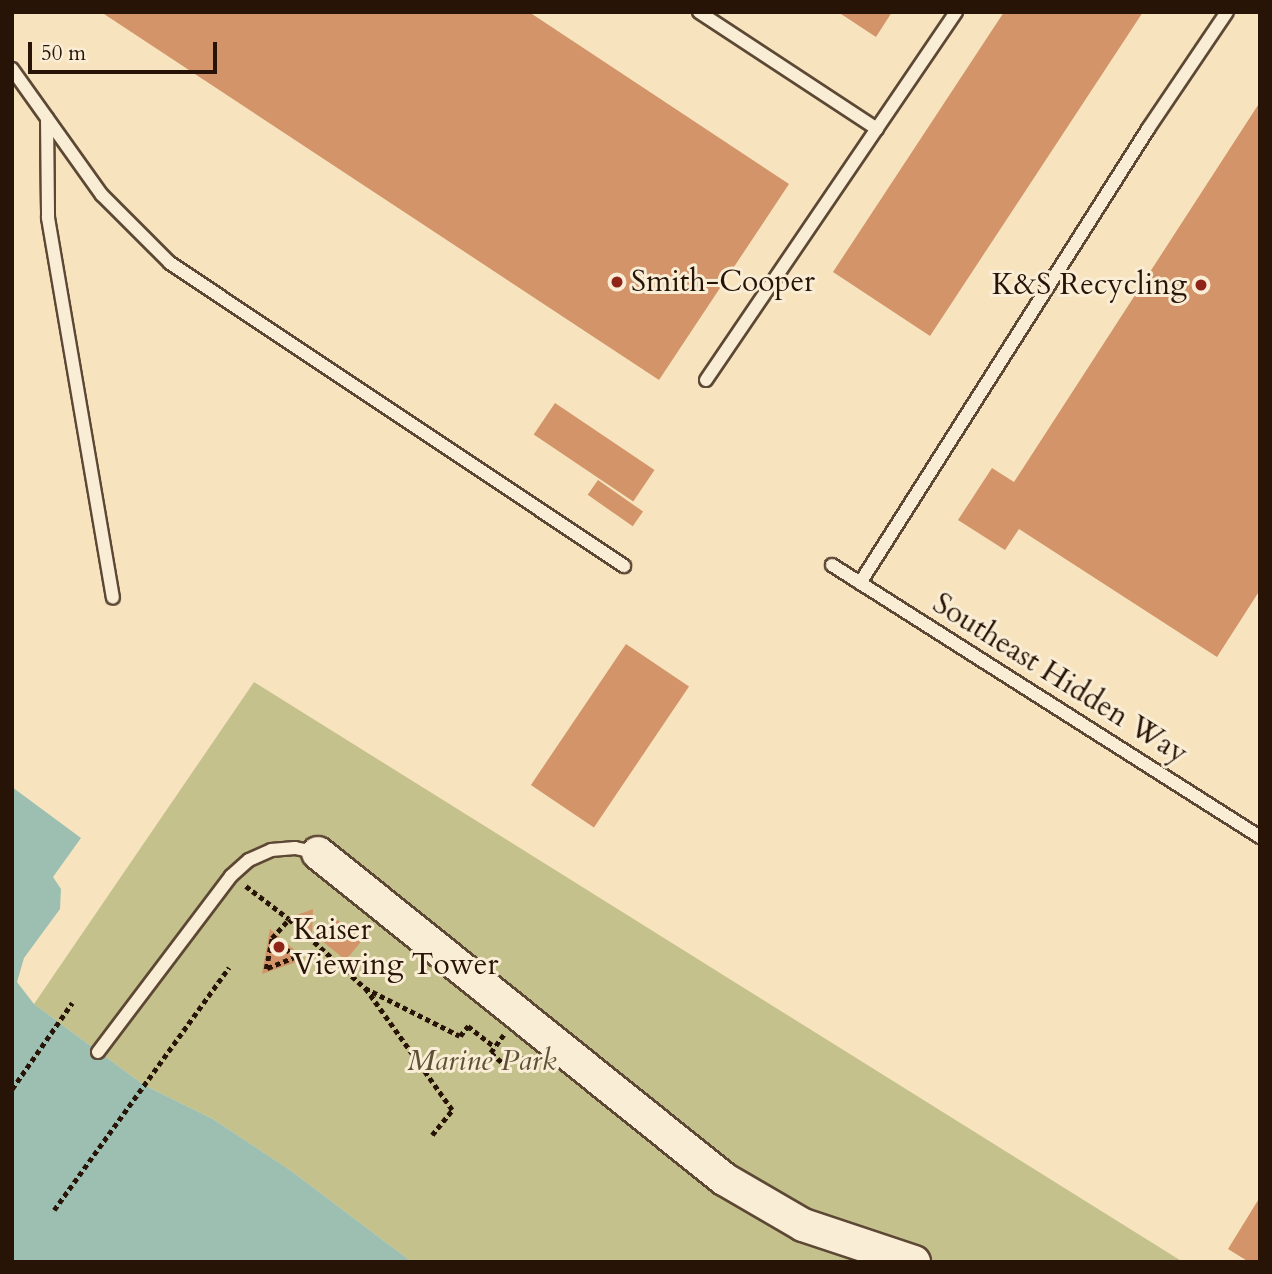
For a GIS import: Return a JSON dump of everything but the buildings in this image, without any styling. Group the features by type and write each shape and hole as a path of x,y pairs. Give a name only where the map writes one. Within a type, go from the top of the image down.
{"street":[{"path":"318,853 724,1179 803,1225 914,1262"}],"lane":[{"path":"699,12 877,129"},
{"path":"706,380 956,12"},
{"path":"860,583 1148,129 1227,12"},
{"path":"12,69 102,195 170,263 624,566"},
{"path":"47,117 48,218 113,597"},
{"name":"Southeast Hidden Way","path":"832,565 1260,837"},
{"path":"98,1052 232,876 249,860 271,850 295,848 318,853"}],"path":[{"path":"232,876 289,919 365,988 452,1110 432,1135"},
{"path":"272,938 296,957 267,969 272,938 289,919"},
{"path":"54,1210 229,967"},
{"path":"365,988 460,1036 468,1026 495,1047"},
{"path":"12,1089 72,1003"}],"green space":[{"name":"Marine Park","path":"254,682 1183,1262 412,1262 290,1170 213,1119 144,1085 34,1004"}],"shaded area":[{"path":"12,787 81,838 53,877 61,889 60,909 24,958 17,982 34,1004 144,1085 213,1119 290,1170 412,1262 12,1262"}],"place":[{"name":"Smith-Cooper","path":"617,282"},
{"name":"K&S Recycling","path":"1201,285"},
{"name":"Kaiser Viewing Tower","path":"279,947"}]}
